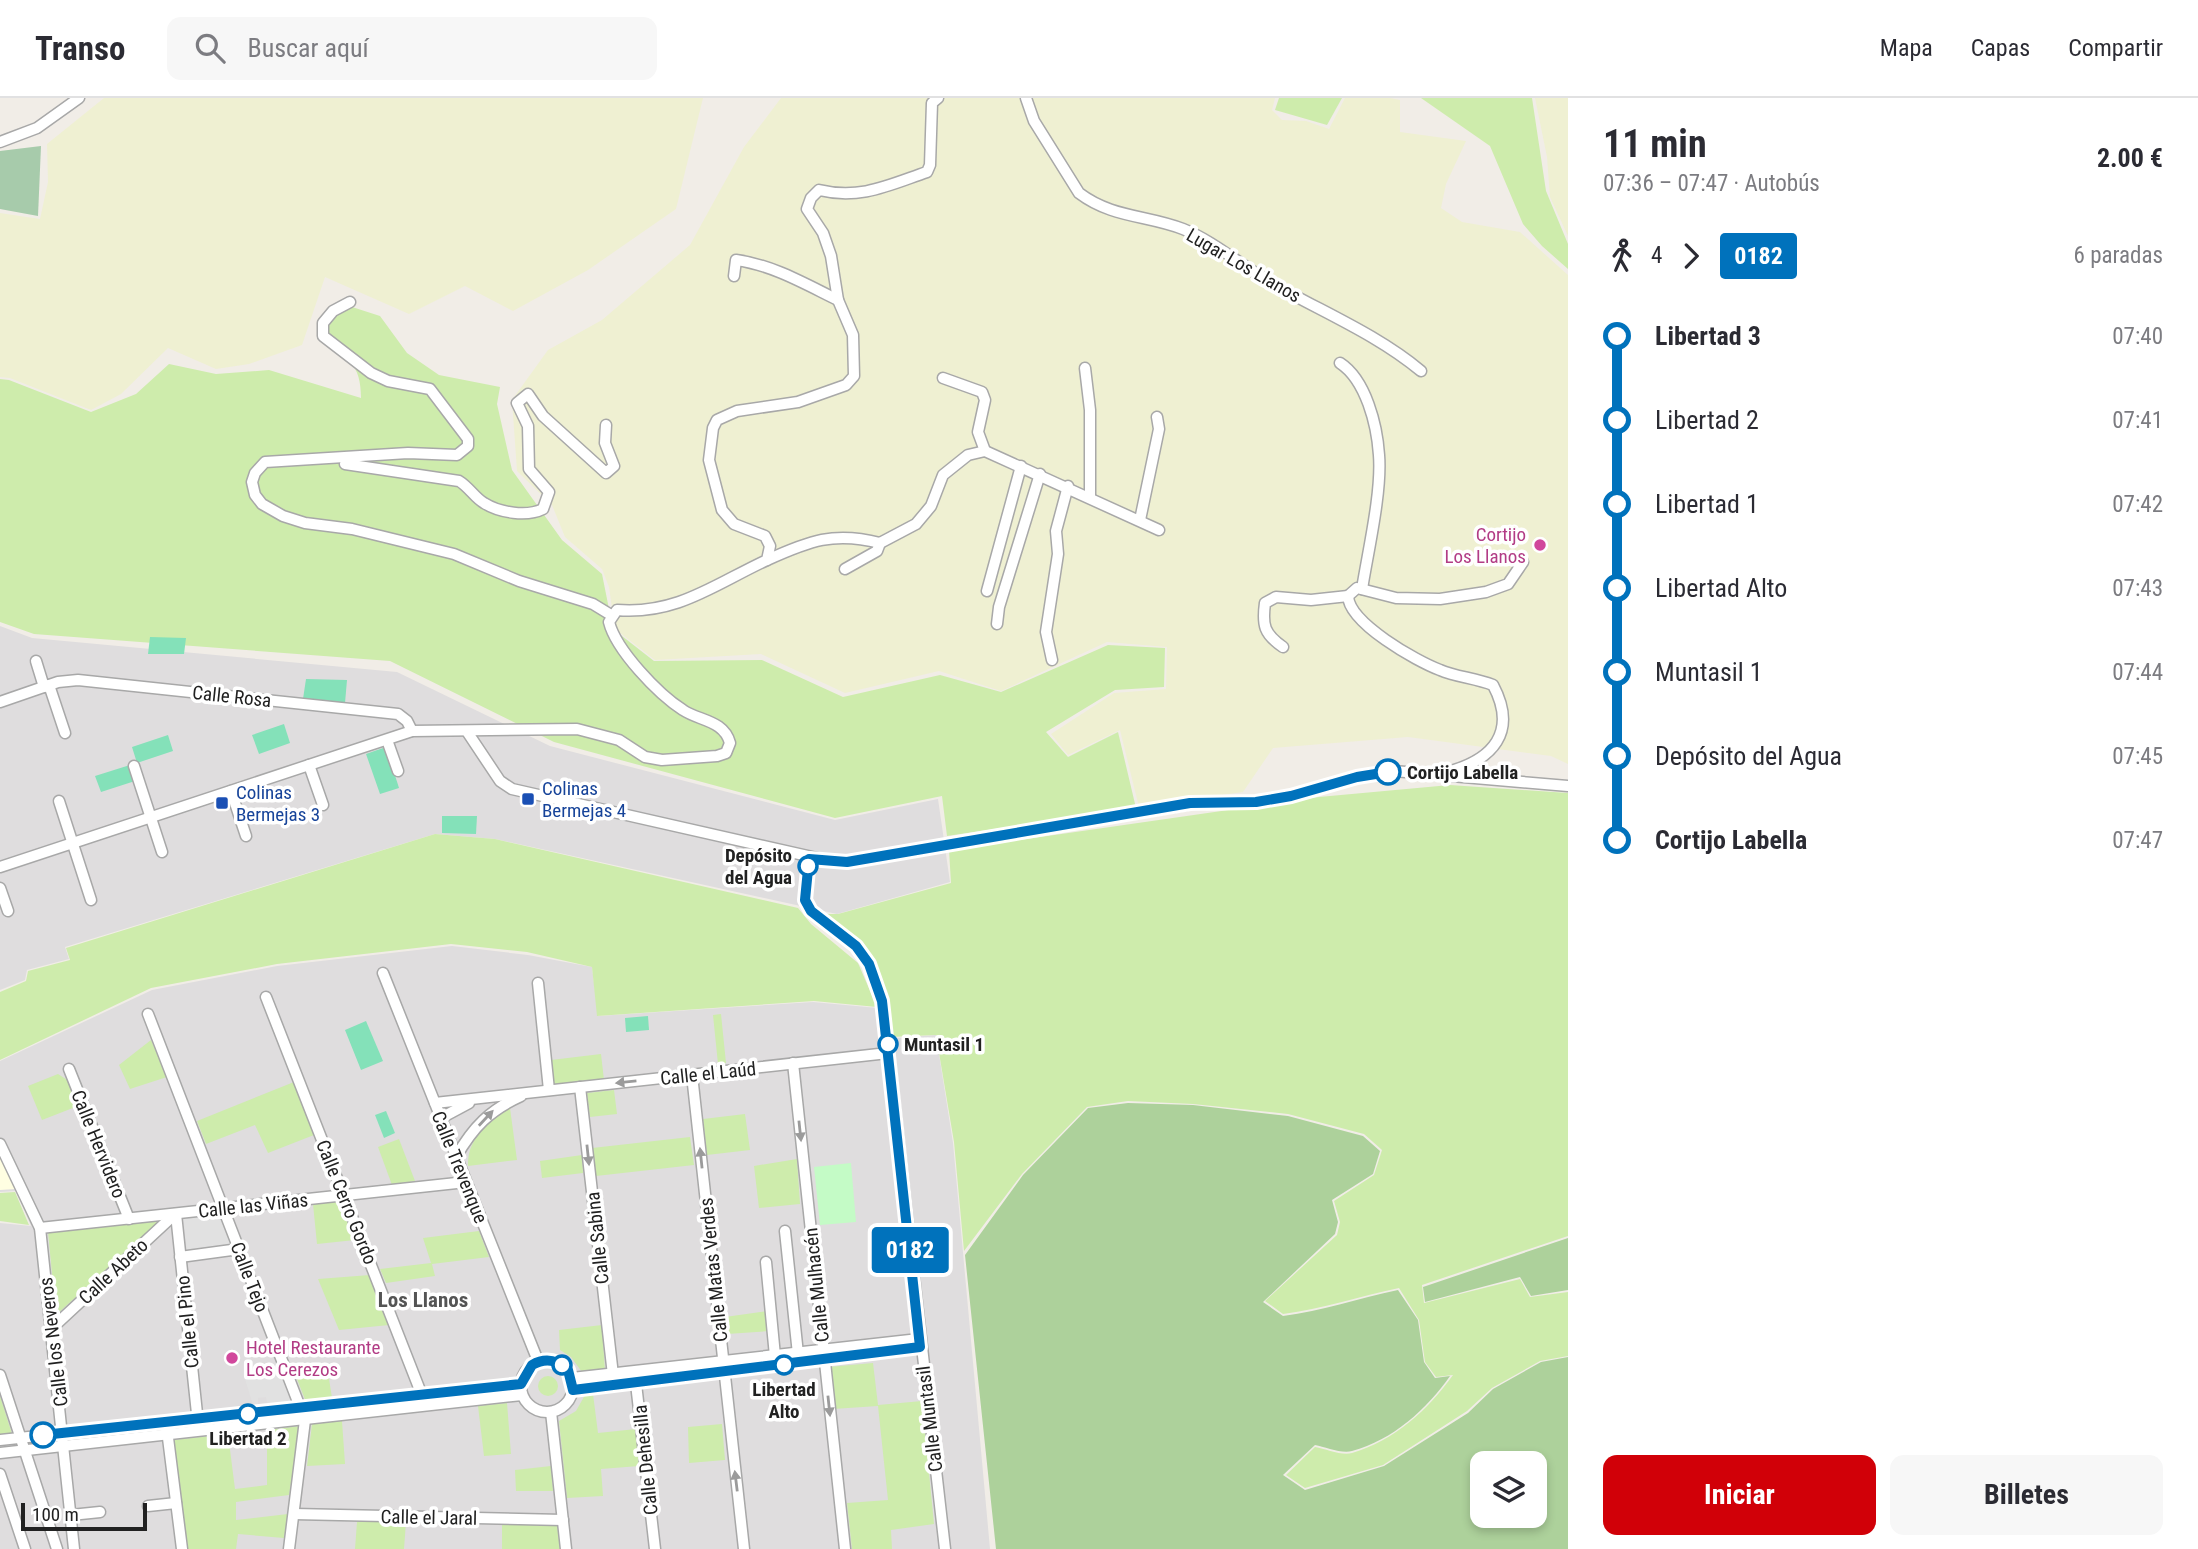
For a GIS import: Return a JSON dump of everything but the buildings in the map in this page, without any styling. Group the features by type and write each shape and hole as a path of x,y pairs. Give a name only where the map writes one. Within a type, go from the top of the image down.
{"street":[{"path":"0,142 37,128 79,98"},
{"path":"767,561 770,546 765,536 734,524 722,510 714,491 709,460 713,428 718,420 737,411 798,402 846,385 854,376 853,335 838,300 831,256 823,233 807,209 811,198 819,190 851,196 896,185 927,172 930,165 932,103 938,98"},
{"name":"Lugar Los Llanos","path":"1026,98 1034,121 1079,194 1101,209 1182,228 1213,244 1264,278 1397,351 1421,371"},
{"path":"734,276 736,260 750,261 776,270 838,300"},
{"path":"350,302 333,311 323,323 323,336 371,373 388,381 429,389 468,439 468,446 457,455 408,453 322,461 265,462 251,482 255,495 272,510 304,523 352,529 454,554 519,581 593,604 611,615"},
{"path":"1340,363 1351,371 1369,407 1379,456 1362,589"},
{"path":"1085,368 1090,410 1090,496"},
{"path":"943,378 982,391 985,400 978,432 985,450"},
{"path":"322,461 459,481 472,490 481,502 496,509 530,516 543,509 549,492 529,469 528,426 517,403 528,394 543,416 606,473 614,466 605,443 606,425"},
{"path":"1140,520 1159,429 1157,417"},
{"path":"611,615 617,610 660,610 689,600 812,540 859,537 880,542 916,524 931,506 943,475 968,455 985,450 1159,530"},
{"path":"987,591 1021,466"},
{"path":"997,624 999,607 1040,474"},
{"path":"1052,660 1046,632 1058,554 1056,531 1068,486"},
{"path":"845,569 877,551 880,542"},
{"path":"1283,647 1269,638 1262,622 1265,603 1276,597 1311,600 1348,596 1357,588 1396,598 1440,598 1486,592 1508,584 1523,562"},
{"path":"1348,596 1349,605 1362,621 1415,659 1444,672 1468,676 1493,685 1503,704 1499,738 1488,755 1472,765 1440,773"},
{"path":"0,867 412,731 457,730 468,733 577,729 610,737 645,757 662,760 726,753 730,743 727,734 715,724 681,709 666,696 612,632 611,615"},
{"path":"36,662 65,733"},
{"name":"Calle Rosa","path":"0,702 46,686 78,680 398,714 407,721 412,731"},
{"path":"468,733 500,781 512,789 809,859 847,862 1190,803 1256,802 1291,796 1357,777 1394,771 1568,786"},
{"path":"387,740 398,771"},
{"path":"309,765 323,805"},
{"path":"134,766 162,852"},
{"path":"231,790 246,836"},
{"path":"59,801 91,900"},
{"name":"Calle Muntasil","path":"809,859 805,900 811,911 848,939 869,964 882,1001 945,1549"},
{"path":"0,888 8,911"},
{"name":"Calle Trevenque","path":"383,973 538,1361"},
{"path":"538,983 550,1090"},
{"name":"Calle Cerro Gordo","path":"266,998 422,1394 423,1407"},
{"name":"Calle Tejo","path":"148,1014 303,1415 289,1549"},
{"name":"Calle el Laúd","path":"435,1103 888,1053"},
{"name":"Calle Mulhacén","path":"793,1063 845,1549"},
{"name":"Calle Hervidero","path":"69,1069 129,1219"},
{"name":"Calle Matas Verdes","path":"692,1074 744,1549"},
{"name":"Calle Sabina","path":"580,1087 613,1375"},
{"name":"Calle el Laúd","path":"456,1157 467,1138 495,1108 527,1093"},
{"name":"Calle el Laúd","path":"440,1118 481,1099"},
{"name":"Calle los Neveros","path":"0,1144 40,1228 75,1549"},
{"name":"Calle las Viñas","path":"40,1228 466,1182"},
{"name":"Calle el Pino","path":"176,1214 199,1431"},
{"name":"Calle Abeto","path":"51,1329 176,1214"},
{"path":"785,1231 798,1354"},
{"path":"180,1257 239,1250"},
{"path":"766,1262 775,1356"},
{"path":"572,1378 613,1375 636,1377 920,1343"},
{"path":"723,1367 775,1356 824,1356"},
{"path":"538,1361 555,1361 568,1370 572,1378 573,1390 567,1403 551,1412 531,1407 521,1390 526,1370 538,1361"},
{"path":"613,1375 624,1383"},
{"path":"0,1376 57,1549"},
{"path":"573,1390 624,1383 636,1377"},
{"name":"Calle Dehesilla","path":"636,1377 655,1549"},
{"path":"0,1452 199,1431 422,1394 521,1390"},
{"path":"0,1440 166,1420 423,1407 521,1390"},
{"path":"551,1412 566,1549"},
{"path":"166,1420 182,1549"},
{"path":"0,1474 25,1549"},
{"path":"148,1506 176,1503"},
{"path":"71,1515 100,1512"},
{"name":"Calle el Jaral","path":"294,1514 563,1520"}],"shaded area":[{"path":"104,98 703,98 676,209 588,270 513,311 465,286 409,314 325,277 302,345 249,364 216,369 168,348 121,394 91,410 10,378 0,377 0,213 40,219 48,182 47,144"},
{"path":"781,98 1275,98 1272,110 1282,120 1306,121 1329,129 1345,98 1390,98 1400,100 1400,132 1466,141 1446,184 1441,208 1462,222 1520,232 1568,275 1568,764 1551,756 1408,737 1273,748 1243,792 1139,807 1120,730 1068,755 1051,734 1114,693 1166,689 1167,647 1107,642 1001,691 939,671 845,693 761,654 655,660 615,629 609,587 602,569 565,537 552,505 517,471 512,400 548,350 602,320 690,245 744,147"},
{"path":"1535,98 1568,98 1568,236 1550,197 1547,157"},
{"path":"41,146 38,216 0,209 0,151"},
{"path":"0,626 32,638 397,672 550,746 835,820 938,799 950,882 837,914 495,839 435,834 65,947 69,959 27,970 25,980 0,990"},
{"path":"452,946 528,955 592,967 598,1016 813,1002 878,1008 884,1039 936,1035 953,1143 990,1549 0,1549 0,1223 31,1226 16,1191 0,1192 0,1061 152,990 277,966"},
{"path":"0,1157 15,1189 0,1190"},
{"path":"220,1213 234,1247 187,1252 183,1218"},
{"path":"278,1365 292,1404 268,1406 266,1397 258,1398 258,1407 254,1408 245,1379"}],"green space":[{"path":"1279,98 1342,98 1327,125 1275,110"},
{"path":"1421,98 1532,98 1546,191 1568,244 1568,269 1542,246 1523,224 1490,146"},
{"path":"349,306 380,316 407,353 439,375 500,387 497,404 512,470 562,540 602,574 613,629 654,661 762,660 843,697 940,675 1001,692 1108,645 1165,648 1164,687 1115,690 1046,732 1068,757 1118,732 1136,808 947,836 942,796 835,818 554,742 390,661 34,634 0,622 0,379 9,380 91,412 136,394 169,364 216,374 269,370 361,398 356,369 339,351 322,339 325,314"},
{"path":"150,637 186,638 184,654 148,654"},
{"path":"306,679 347,680 345,703 303,699"},
{"path":"284,724 290,743 259,754 252,735"},
{"path":"168,735 173,751 137,763 132,747"},
{"path":"383,748 387,750 399,788 380,794 366,754"},
{"path":"130,765 135,781 101,792 95,776"},
{"path":"1450,785 1568,793 1568,1236 1422,1285 1424,1303 1520,1279 1530,1297 1568,1292 1568,1356 1540,1361 1492,1388 1467,1411 1383,1465 1305,1488 1286,1475 1315,1447 1348,1454 1382,1441 1422,1411 1453,1375 1436,1377 1425,1362 1419,1320 1399,1288 1283,1314 1265,1301 1337,1235 1340,1222 1334,1201 1374,1175 1382,1150 1364,1134 1288,1114 1193,1104 1128,1101 1087,1107 1022,1174 964,1251 954,1142 936,1035 890,1037 884,997 869,958 853,937 822,914 838,914 951,883 949,850 1319,797"},
{"path":"442,816 477,816 476,834 442,833"},
{"path":"435,834 495,839 798,908 811,924 858,963 877,1007 814,1001 597,1016 592,967 527,952 451,944 277,964 151,988 0,1060 0,992 26,981 28,971 70,960 66,948"},
{"path":"721,1014 726,1063 718,1064 713,1015"},
{"path":"648,1016 649,1030 626,1032 625,1018"},
{"path":"366,1021 383,1061 361,1070 345,1030"},
{"path":"151,1040 167,1077 130,1089 119,1065"},
{"path":"601,1054 604,1080 554,1086 551,1060"},
{"path":"58,1074 69,1081 78,1106 42,1120 28,1086"},
{"path":"294,1082 314,1135 268,1153 255,1125 206,1144 197,1121"},
{"path":"614,1090 617,1114 590,1117 587,1093"},
{"path":"1128,1103 1193,1105 1288,1116 1363,1136 1380,1151 1373,1174 1332,1200 1338,1222 1335,1234 1263,1302 1283,1316 1398,1290 1418,1320 1424,1362 1435,1378 1450,1376 1420,1411 1395,1431 1367,1446 1348,1452 1315,1445 1283,1475 1305,1490 1384,1466 1468,1413 1493,1389 1541,1362 1568,1357 1568,1549 996,1549 965,1255 1023,1175 1088,1108"},
{"path":"510,1108 517,1160 468,1166 471,1147 480,1132"},
{"path":"386,1111 395,1133 384,1138 375,1115"},
{"path":"745,1114 750,1150 707,1155 703,1119"},
{"path":"690,1137 694,1165 596,1176 592,1148"},
{"path":"399,1139 415,1181 392,1185 378,1147"},
{"path":"582,1155 583,1173 542,1178 540,1161"},
{"path":"797,1159 800,1204 759,1208 754,1166"},
{"path":"851,1163 856,1222 820,1225 814,1167"},
{"path":"15,1192 29,1225 0,1221 0,1193"},
{"path":"342,1201 355,1240 317,1244 313,1204"},
{"path":"160,1221 56,1315 48,1232"},
{"path":"479,1231 489,1257 432,1264 435,1276 386,1283 380,1269 431,1263 423,1238"},
{"path":"1568,1238 1568,1290 1531,1296 1520,1277 1425,1302 1423,1287"},
{"path":"370,1275 389,1325 339,1330 318,1279"},
{"path":"768,1311 770,1331 727,1334 725,1317"},
{"path":"602,1325 605,1371 582,1372 571,1357 560,1350 559,1330"},
{"path":"873,1363 878,1405 922,1401 934,1524 891,1530 892,1549 852,1549 847,1503 888,1500 878,1406 833,1409 828,1367"},
{"path":"327,1366 332,1398 306,1402 293,1369"},
{"path":"548,1376 555,1379 558,1386 555,1393 548,1396 541,1393 538,1386 541,1379"},
{"path":"593,1394 598,1433 636,1429 639,1466 601,1469 603,1496 567,1498 559,1421 576,1411 585,1395"},
{"path":"0,1396 12,1434 0,1435"},
{"path":"507,1403 511,1454 484,1456 478,1406"},
{"path":"342,1421 345,1464 307,1466 312,1424"},
{"path":"722,1424 725,1460 689,1463 688,1427"},
{"path":"300,1426 289,1495 236,1502 236,1520 288,1514 284,1538 238,1534 236,1549 186,1549 174,1440 228,1434 235,1489 267,1485 267,1430"},
{"path":"551,1466 553,1491 516,1491 515,1470"},
{"path":"357,1522 406,1522 404,1549 355,1549"},
{"path":"502,1524 557,1525 560,1549 502,1549"}],"bus line":[{"name":"0182","path":"43,1435 521,1384 526,1370 538,1361 547,1360 555,1361 568,1370 573,1390 920,1347 882,1001 864,956 840,932 811,911 805,900 809,859 847,862 1190,803 1256,802 1388,772"}],"place":[{"name":"Cortijo Los Llanos","path":"1540,545"},
{"name":"Cortijo Labella","path":"1388,772"},
{"name":"Colinas Bermejas 4","path":"528,799"},
{"name":"Colinas Bermejas 3","path":"222,803"},
{"name":"Depósito del Agua","path":"808,866"},
{"name":"Muntasil 1","path":"888,1044"},
{"name":"Hotel Restaurante Los Cerezos","path":"232,1358"},
{"name":"Libertad Alto","path":"784,1365"},
{"name":"Libertad 2","path":"248,1414"}],"district":[{"name":"Los Llanos","path":"423,1300"}]}
